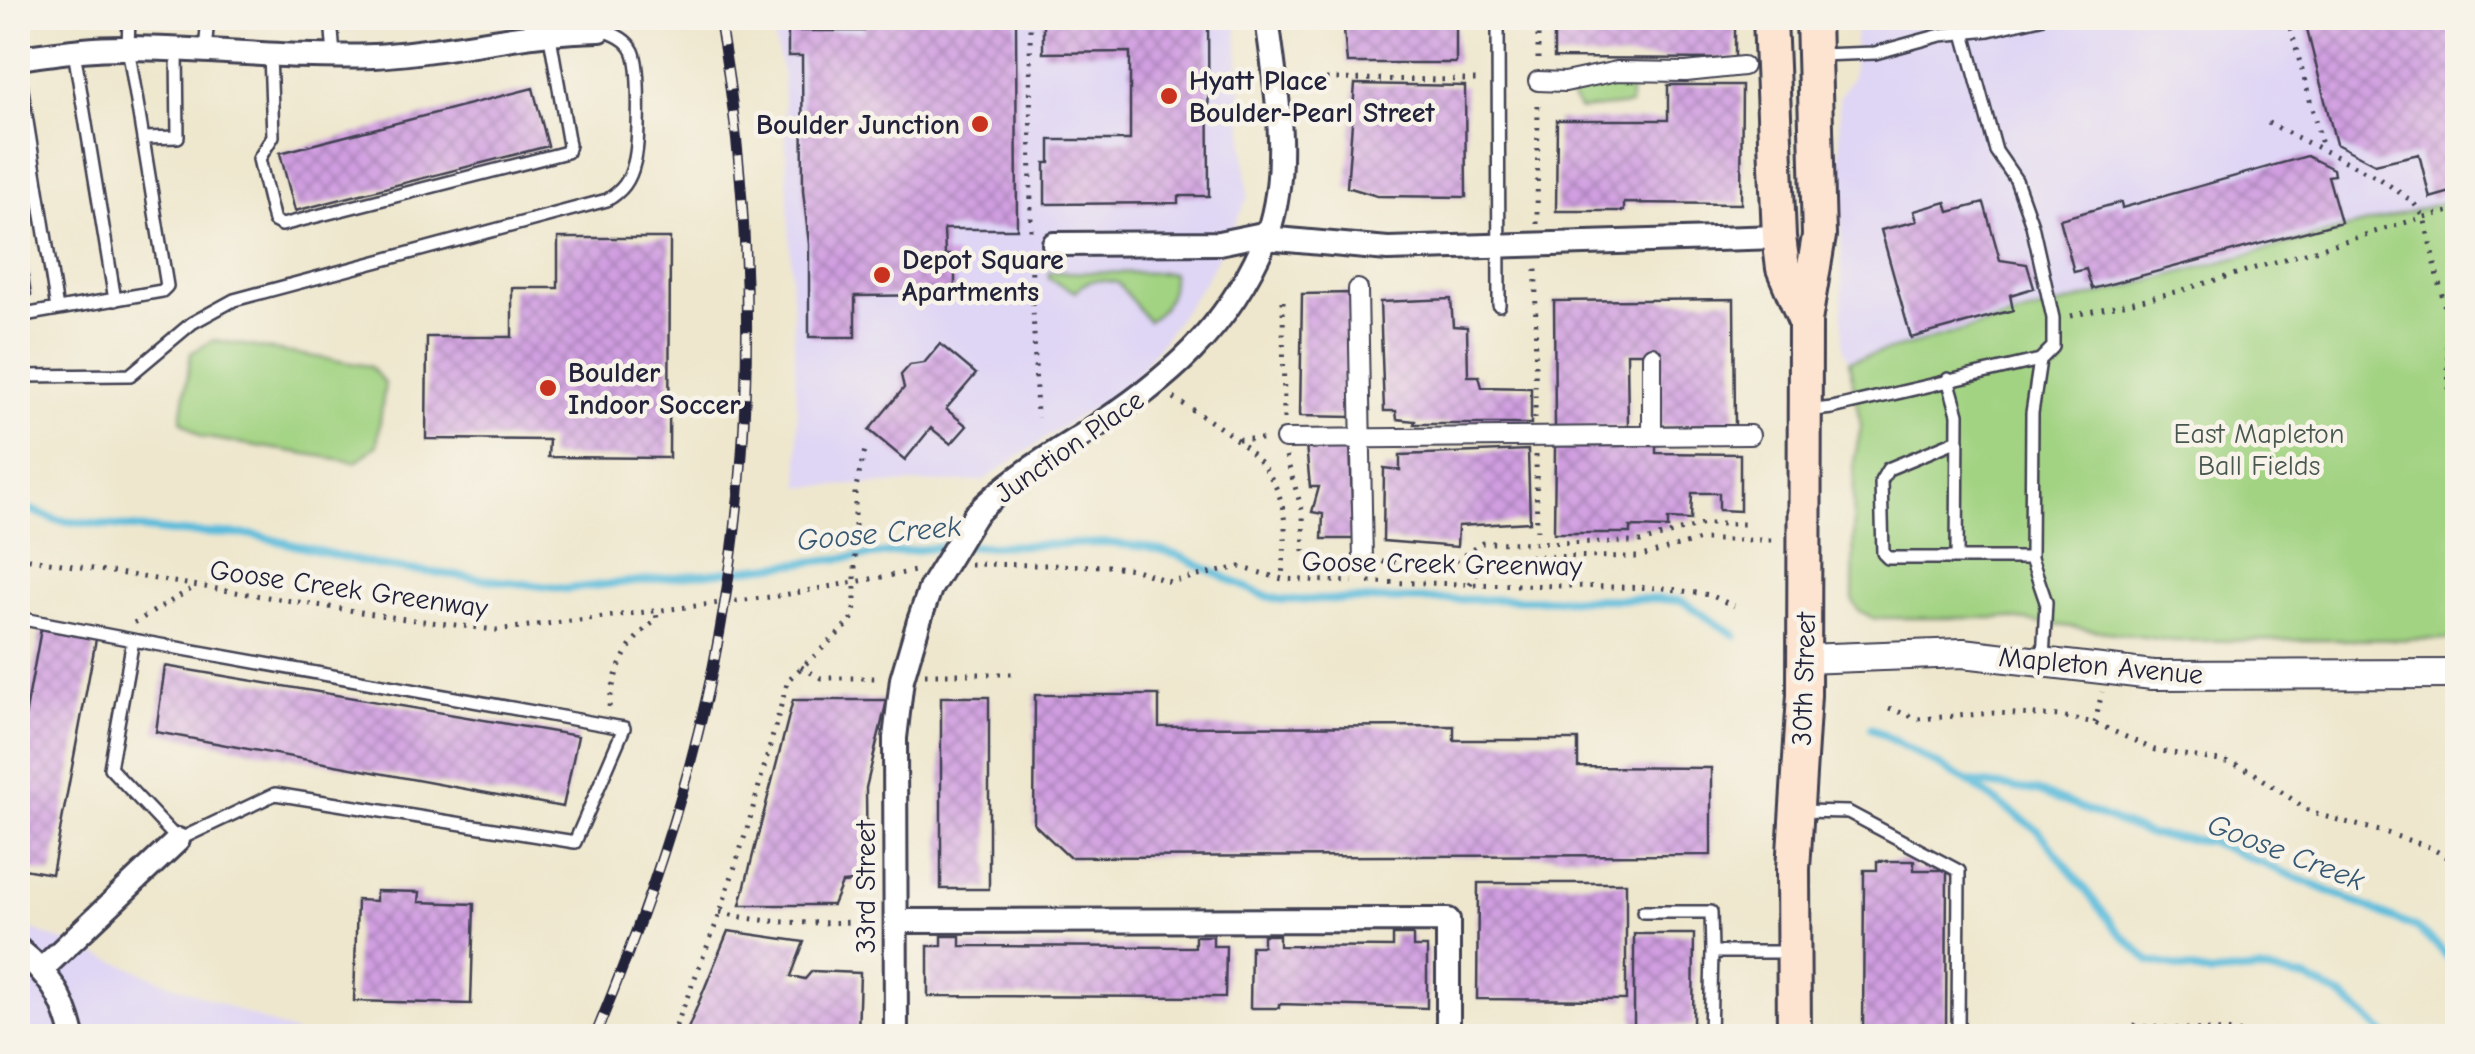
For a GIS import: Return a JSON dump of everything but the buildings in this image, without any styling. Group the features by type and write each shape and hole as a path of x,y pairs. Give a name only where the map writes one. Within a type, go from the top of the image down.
{"main road":[{"name":"30th Street","path":"1770,18 1782,268 1806,320"},
{"name":"30th Street","path":"1794,1036 1796,811 1806,540 1806,320 1820,236 1814,18"}],"street":[{"name":"Junction Place","path":"895,738 902,678 919,620 930,590 976,515 1039,462 1170,374 1241,289 1267,236 1279,183 1280,138 1267,18"},
{"path":"18,62 74,51 128,47 334,56 423,51 549,31 600,30"},
{"path":"1538,81 1564,82 1617,71 1686,72 1743,66"},
{"path":"1054,244 1219,243 1267,236 1388,249 1779,237"},
{"path":"1358,289 1363,562"},
{"path":"1652,356 1652,436"},
{"path":"1284,439 1750,435"},
{"name":"Mapleton Avenue","path":"1804,659 1963,653 2153,675 2458,674"},
{"name":"33rd Street","path":"895,738 896,1036"},
{"path":"42,969 178,840"},
{"path":"896,922 1448,920 1448,1036"},
{"path":"18,949 42,969 60,992 73,1036"}],"lane":[{"path":"18,316 162,291 167,286 128,47 129,18"},
{"path":"204,51 208,18"},
{"path":"331,18 334,56"},
{"path":"1498,18 1498,305"},
{"path":"1814,55 1875,52 1940,35 2040,18"},
{"path":"18,376 130,375 192,323 234,300 606,200 622,192 636,160 637,68 633,51 621,38 600,30"},
{"path":"270,54 273,136 259,160 274,220 282,225 567,152 569,145 549,31"},
{"path":"1806,410 1832,408 2040,360 2054,348 2054,318 2032,225 2016,180 1996,151 1964,33"},
{"path":"144,138 178,137 177,50"},
{"path":"74,51 115,300"},
{"path":"18,62 57,309"},
{"path":"2040,360 2032,413 2032,558 2046,602 2043,660"},
{"path":"1948,380 1958,414 1957,558"},
{"path":"1958,440 1888,468 1881,481 1883,553 1888,558 2032,558"},
{"path":"18,618 624,728 575,842 276,794 178,840 110,768 132,639"},
{"path":"1796,811 1848,812 1959,871 1958,1036"},
{"path":"1643,912 1711,912 1710,1036"},
{"path":"1712,952 1794,952"}],"path":[{"path":"1030,18 1037,418"},
{"path":"1538,18 1537,540 1641,542 1704,524 1750,524"},
{"path":"2288,18 2323,149"},
{"path":"1326,79 1498,80"},
{"path":"2268,123 2378,178 2413,202 2424,217 2445,308 2458,571"},
{"path":"2054,318 2176,292 2458,210"},
{"path":"1282,301 1284,394"},
{"path":"1180,402 1237,439 1265,466 1278,488 1285,518 1282,580"},
{"path":"1237,439 1284,439"},
{"path":"672,1036 720,912 788,680 850,622 854,608 855,491 864,450"},
{"path":"1470,584 1482,562 1499,556 1638,557 1717,539 1806,540"},
{"name":"Goose Creek Greenway","path":"18,557 484,630 778,596 922,570"},
{"name":"Goose Creek Greenway","path":"956,564 1110,566 1170,582 1226,570 1254,569 1282,580 1675,588 1710,595 1734,606"},
{"path":"132,639 134,623 196,587"},
{"path":"606,725 620,662 630,644 657,620 656,611"},
{"path":"801,667 821,678 876,678"},
{"path":"902,678 926,674 1018,674"},
{"path":"1889,708 1918,719 1994,713 2060,716 2095,723 2155,750 2232,762 2252,771 2312,813 2387,833 2458,862"},
{"path":"720,912 777,922 860,922"},
{"path":"2134,1036 2133,1026 2257,1036"}],"shaded area":[{"path":"770,18 1236,18 1248,198 1205,281 1126,391 1080,415 983,481 800,487 783,77"},
{"path":"1841,18 2457,18 2457,199 1849,361 1843,347 1839,98 1852,77 1856,32"},
{"path":"18,924 119,963 302,1036 18,1036"}],"green space":[{"path":"1630,76 1630,105 1580,110 1565,89"},
{"name":"East Mapleton Ball Fields","path":"2457,199 2457,639 2173,641 2005,618 1873,618 1858,610 1853,601 1854,462 1861,427 1849,361"},
{"path":"1049,272 1172,273 1172,280 1164,306 1148,321 1118,283 1095,280 1076,292 1049,279"},
{"path":"214,340 369,366 385,383 377,445 356,462 201,437 181,420 191,353"}],"waterway":[{"name":"Goose Creek","path":"18,505 57,520 171,532 254,535 379,566 566,589 944,547 1107,543 1180,556 1262,595 1282,600 1659,599 1682,601 1735,635"},
{"name":"Goose Creek","path":"1871,728 1967,781 2039,831 2116,929 2149,961 2211,974 2259,970 2306,979 2343,997 2387,1036"},
{"name":"Goose Creek","path":"1971,782 2037,791 2150,835 2209,841 2414,927 2458,968"}],"railway":[{"path":"595,1036 647,902 680,799 712,673 728,581 739,487 746,298 733,110 719,18"}],"place":[{"name":"Hyatt Place Boulder-Pearl Street","path":"1169,96"},
{"name":"Boulder Junction","path":"980,124"},
{"name":"Depot Square Apartments","path":"882,275"},
{"name":"Boulder Indoor Soccer","path":"548,388"}]}
